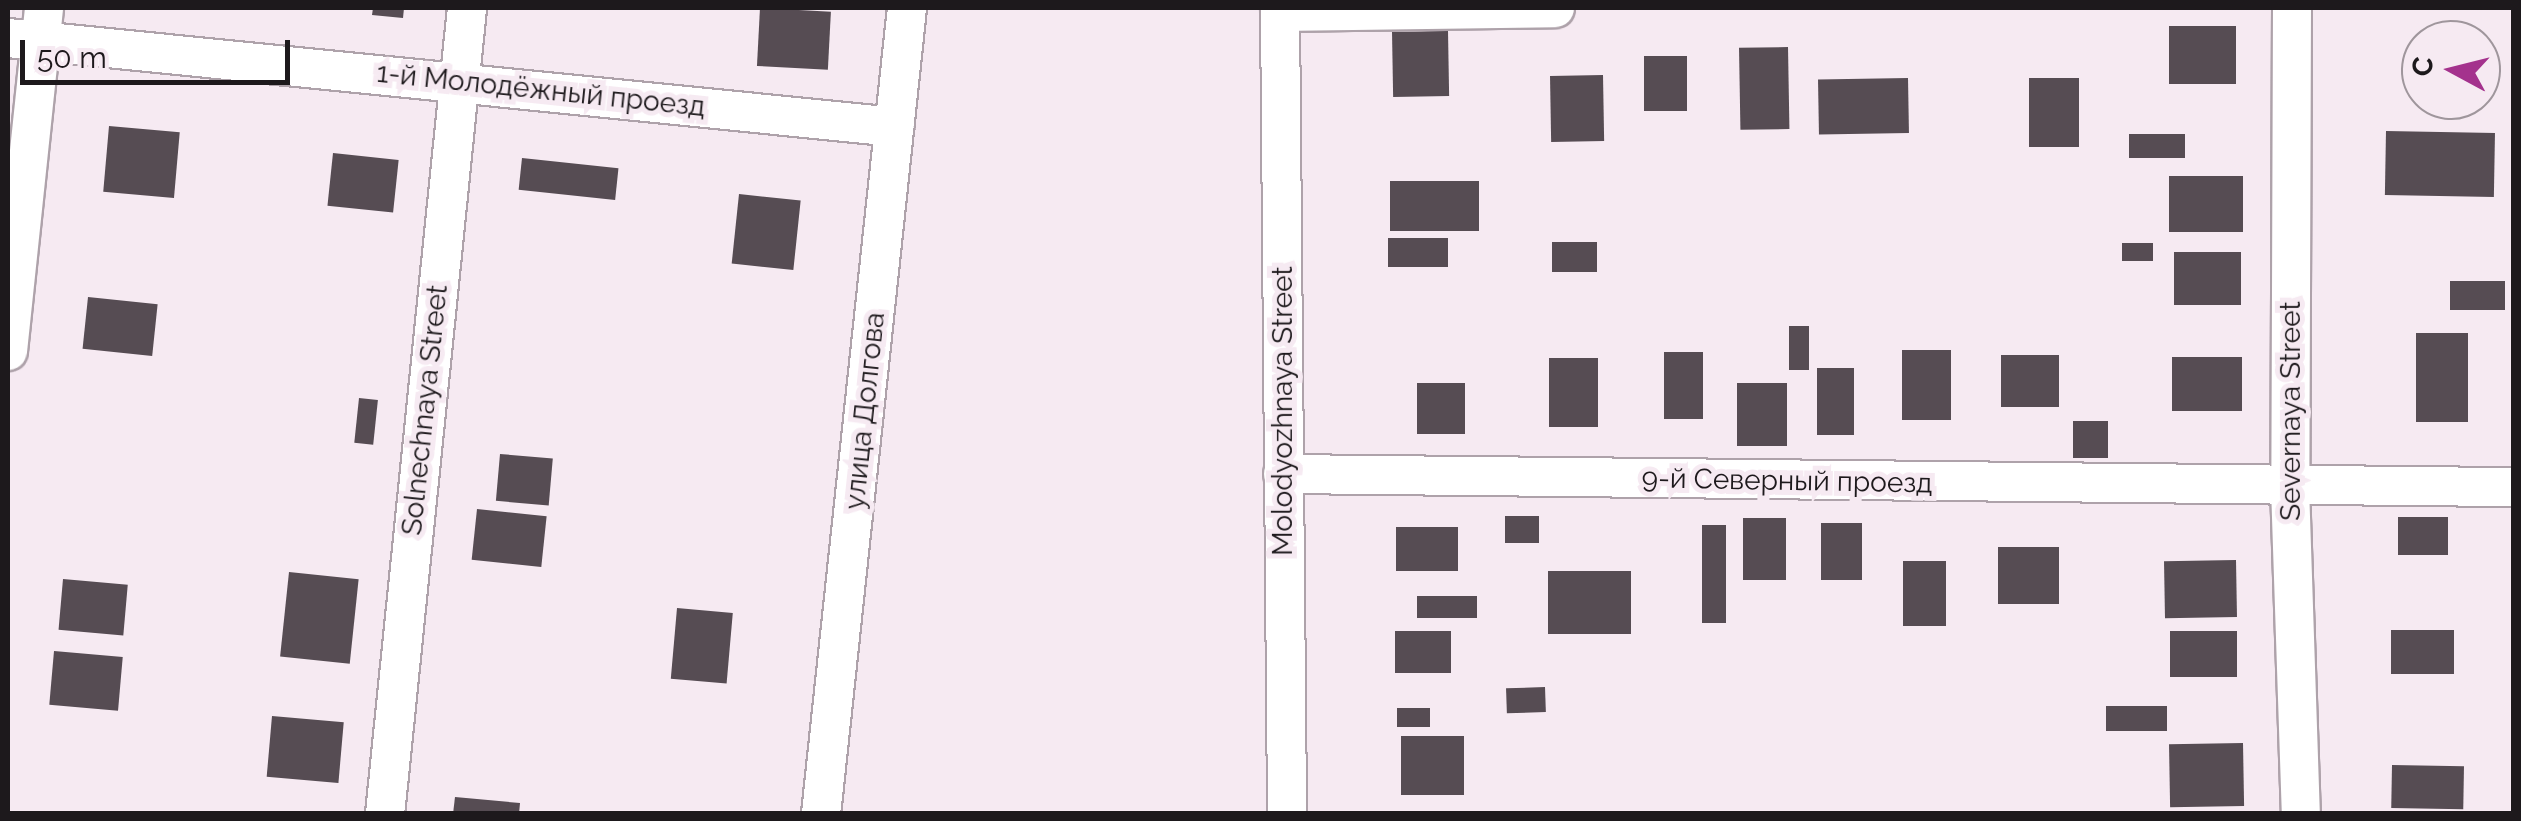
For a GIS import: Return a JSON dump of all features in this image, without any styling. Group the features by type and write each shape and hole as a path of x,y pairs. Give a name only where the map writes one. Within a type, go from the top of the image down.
{"street":[{"name":"Solnechnaya Street","path":"385,814 467,8"},
{"name":"улица Долгова","path":"821,814 907,8"},
{"path":"1280,10 1555,8"},
{"name":"Severnaya Street","path":"2292,8 2290,487 2302,814"},
{"name":"Molodyozhnaya Street","path":"1280,10 1287,814"},
{"name":"1-й Молодёжный проезд","path":"31,29 458,81 895,128"},
{"path":"8,351 31,29"},
{"name":"9-й Северный проезд","path":"1283,474 2514,487"}],"building":[{"path":"373,8 404,8 403,18 372,15"},
{"path":"760,8 831,12 828,70 757,66"},
{"path":"2169,26 2236,26 2236,84 2169,84"},
{"path":"1448,31 1449,96 1393,97 1392,32"},
{"path":"1788,47 1789,129 1740,130 1739,48"},
{"path":"1644,56 1687,56 1687,111 1644,111"},
{"path":"1603,75 1604,141 1551,142 1550,76"},
{"path":"1908,78 1909,133 1819,135 1818,80"},
{"path":"2029,78 2079,78 2079,147 2029,147"},
{"path":"109,126 180,132 174,198 103,192"},
{"path":"2386,131 2495,133 2494,197 2385,195"},
{"path":"2129,134 2185,134 2185,158 2129,158"},
{"path":"333,153 399,160 393,213 327,206"},
{"path":"522,158 618,168 615,200 519,190"},
{"path":"2169,176 2243,176 2243,232 2169,232"},
{"path":"1390,181 1479,181 1479,231 1390,231"},
{"path":"739,194 801,200 793,270 732,264"},
{"path":"1388,238 1448,238 1448,267 1388,267"},
{"path":"1552,242 1597,242 1597,272 1552,272"},
{"path":"2122,243 2153,243 2153,261 2122,261"},
{"path":"2174,252 2241,252 2241,305 2174,305"},
{"path":"2450,281 2505,281 2505,310 2450,310"},
{"path":"88,297 158,304 152,356 83,349"},
{"path":"1789,326 1809,326 1809,370 1789,370"},
{"path":"2416,333 2468,333 2468,422 2416,422"},
{"path":"1902,350 1951,350 1951,420 1902,420"},
{"path":"1664,352 1703,352 1703,419 1664,419"},
{"path":"2001,355 2059,355 2059,407 2001,407"},
{"path":"2172,357 2242,357 2242,411 2172,411"},
{"path":"1549,358 1598,358 1598,427 1549,427"},
{"path":"1817,368 1854,368 1854,435 1817,435"},
{"path":"1417,383 1465,383 1465,434 1417,434"},
{"path":"1737,383 1787,383 1787,446 1737,446"},
{"path":"359,398 378,400 373,445 354,443"},
{"path":"2073,421 2108,421 2108,458 2073,458"},
{"path":"500,454 553,459 549,505 496,501"},
{"path":"477,509 547,516 541,567 472,560"},
{"path":"1505,516 1539,516 1539,543 1505,543"},
{"path":"2398,517 2448,517 2448,555 2398,555"},
{"path":"1743,518 1786,518 1786,580 1743,580"},
{"path":"1821,523 1862,523 1862,580 1821,580"},
{"path":"1702,525 1726,525 1726,623 1702,623"},
{"path":"1396,527 1458,527 1458,571 1396,571"},
{"path":"1998,547 2059,547 2059,604 1998,604"},
{"path":"2236,560 2237,617 2165,618 2164,561"},
{"path":"1903,561 1946,561 1946,626 1903,626"},
{"path":"1548,571 1631,571 1631,634 1548,634"},
{"path":"289,572 359,579 350,664 280,657"},
{"path":"63,579 128,585 123,635 59,630"},
{"path":"1417,596 1477,596 1477,618 1417,618"},
{"path":"677,608 733,613 727,684 671,679"},
{"path":"2391,630 2454,630 2454,674 2391,674"},
{"path":"1395,631 1451,631 1451,673 1395,673"},
{"path":"2170,631 2237,631 2237,677 2170,677"},
{"path":"54,651 123,657 118,711 49,705"},
{"path":"1545,687 1546,712 1507,713 1506,688"},
{"path":"2106,706 2167,706 2167,731 2106,731"},
{"path":"1397,708 1430,708 1430,727 1397,727"},
{"path":"272,716 344,722 338,783 267,777"},
{"path":"1401,736 1464,736 1464,795 1401,795"},
{"path":"2243,743 2244,806 2170,807 2169,744"},
{"path":"2392,765 2464,766 2463,809 2391,808"},
{"path":"455,797 520,803 519,814 453,814"}]}
